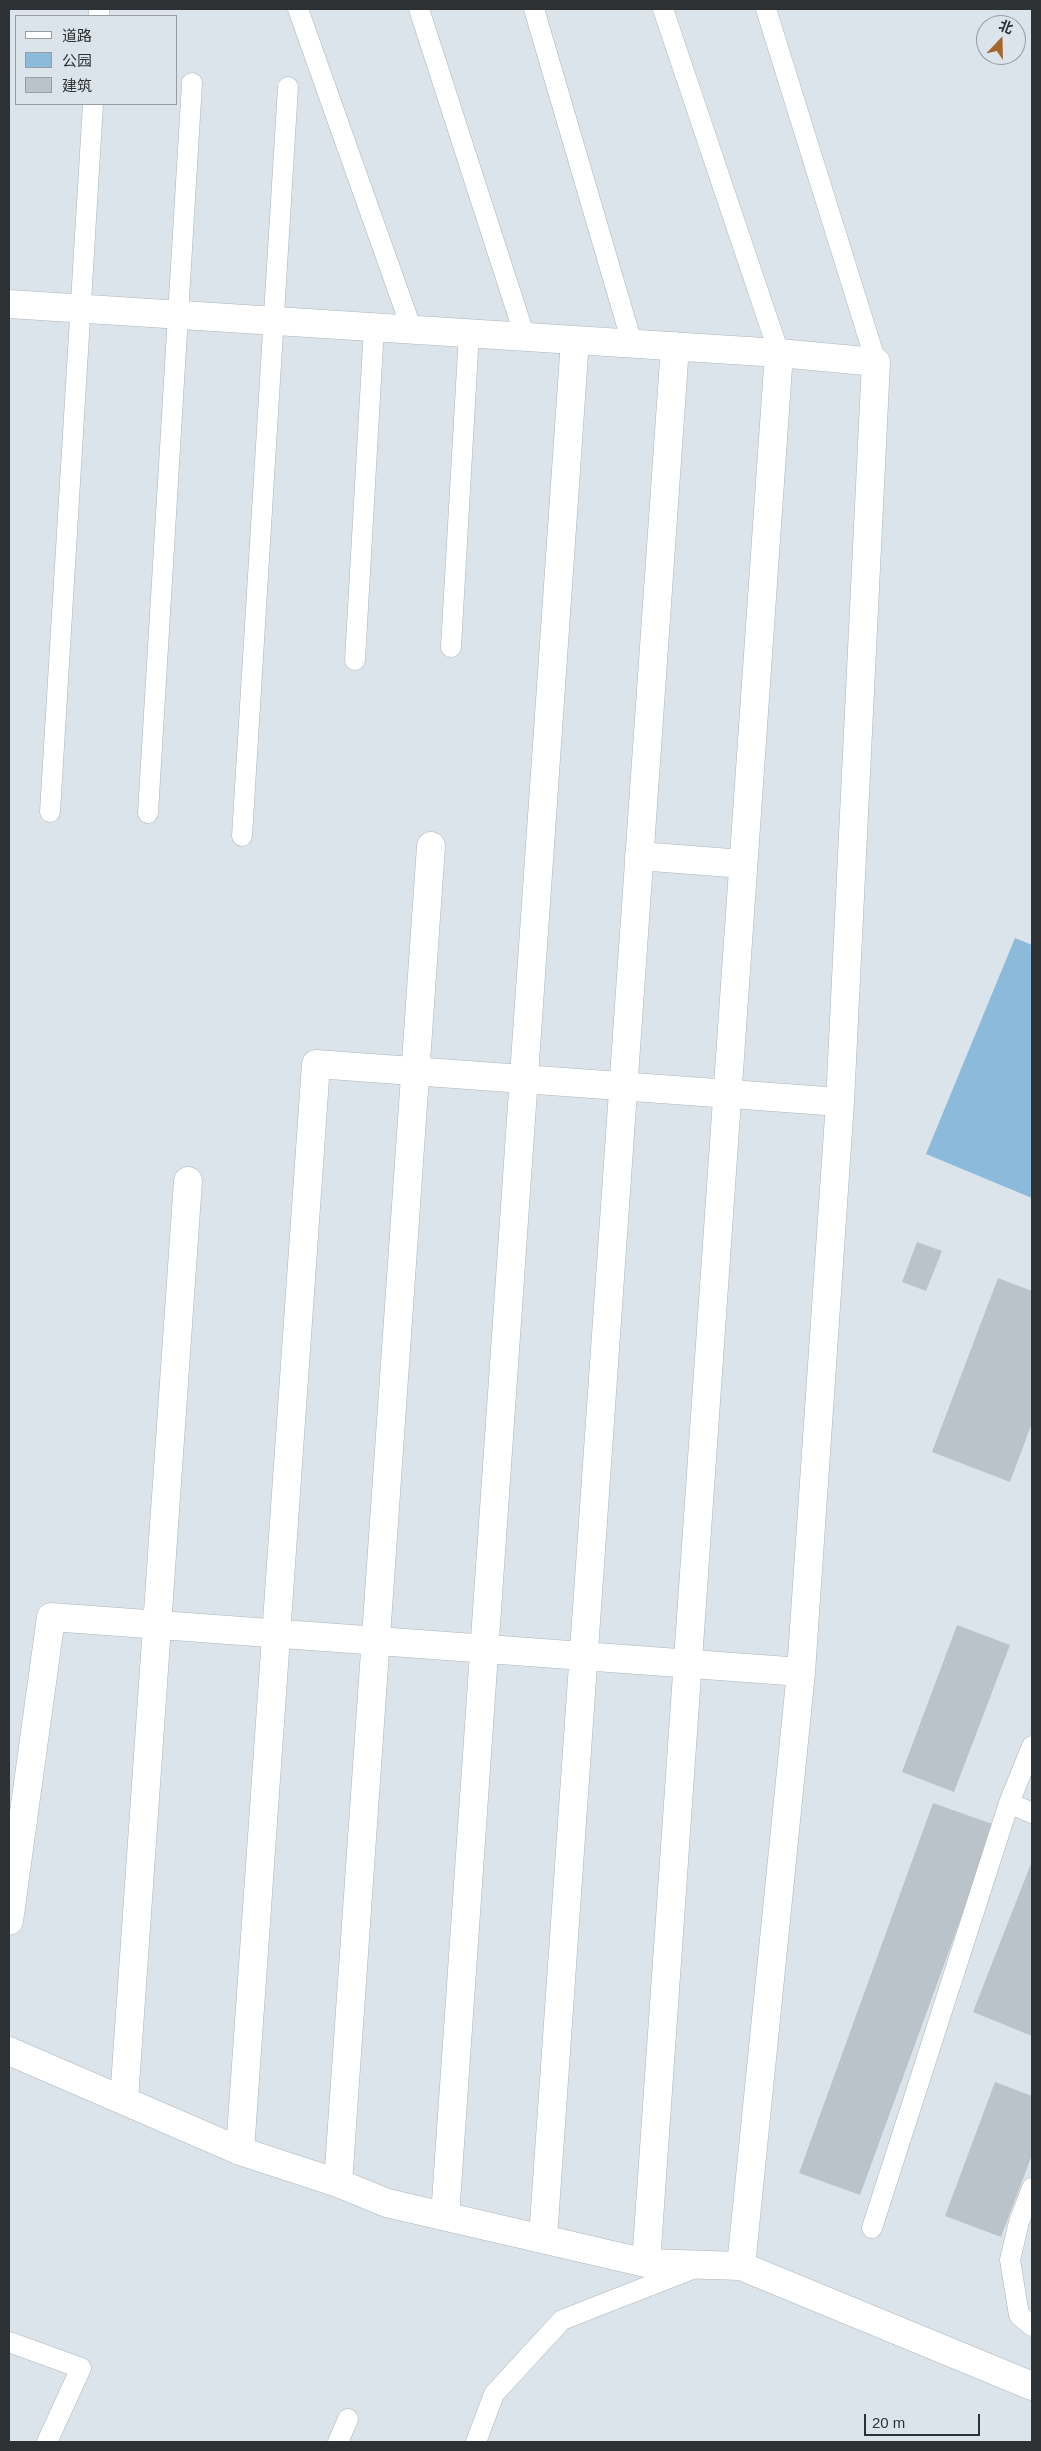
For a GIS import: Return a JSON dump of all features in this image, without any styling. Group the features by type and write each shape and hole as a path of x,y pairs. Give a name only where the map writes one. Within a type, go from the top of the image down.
{"street":[{"path":"9,304 632,343 876,362 840,1102 801,1672 741,2266"},
{"path":"445,2216 575,340"},
{"path":"543,2238 675,346"},
{"path":"646,2264 779,353"},
{"path":"338,2183 431,846"},
{"path":"639,856 743,864"},
{"path":"240,2152 316,1064 840,1102"},
{"path":"124,2100 188,1181"},
{"path":"9,1921 51,1617 801,1672"},
{"path":"9,2050 240,2152 338,2183 387,2203 543,2238 646,2264 741,2266 1032,2386"}],"lane":[{"path":"298,9 412,330"},
{"path":"419,9 525,337"},
{"path":"534,9 632,343"},
{"path":"663,9 779,353"},
{"path":"766,9 876,362"},
{"path":"148,813 192,83"},
{"path":"242,836 288,87"},
{"path":"50,812 93,105"},
{"path":"354,660 374,327"},
{"path":"450,646 469,333"},
{"path":"872,2228 1009,1803 1032,1746"},
{"path":"1009,1803 1032,1813"},
{"path":"1032,2188 1019,2222 1010,2260 1019,2315 1032,2326"},
{"path":"476,2442 494,2394 562,2320 704,2264"},
{"path":"9,2342 81,2368 47,2442"},
{"path":"338,2442 348,2419"}],"green space":[{"path":"1015,938 1032,945 1032,1198 926,1154"}],"building":[{"path":"917,1242 942,1251 926,1291 902,1282"},
{"path":"998,1278 1032,1291 1032,1423 1010,1482 932,1452"},
{"path":"957,1625 1010,1645 954,1792 902,1772"},
{"path":"933,1803 995,1825 860,2195 799,2173"},
{"path":"1032,1861 1032,2036 973,2012"},
{"path":"995,2082 1032,2096 1032,2155 1001,2237 945,2216"}]}
